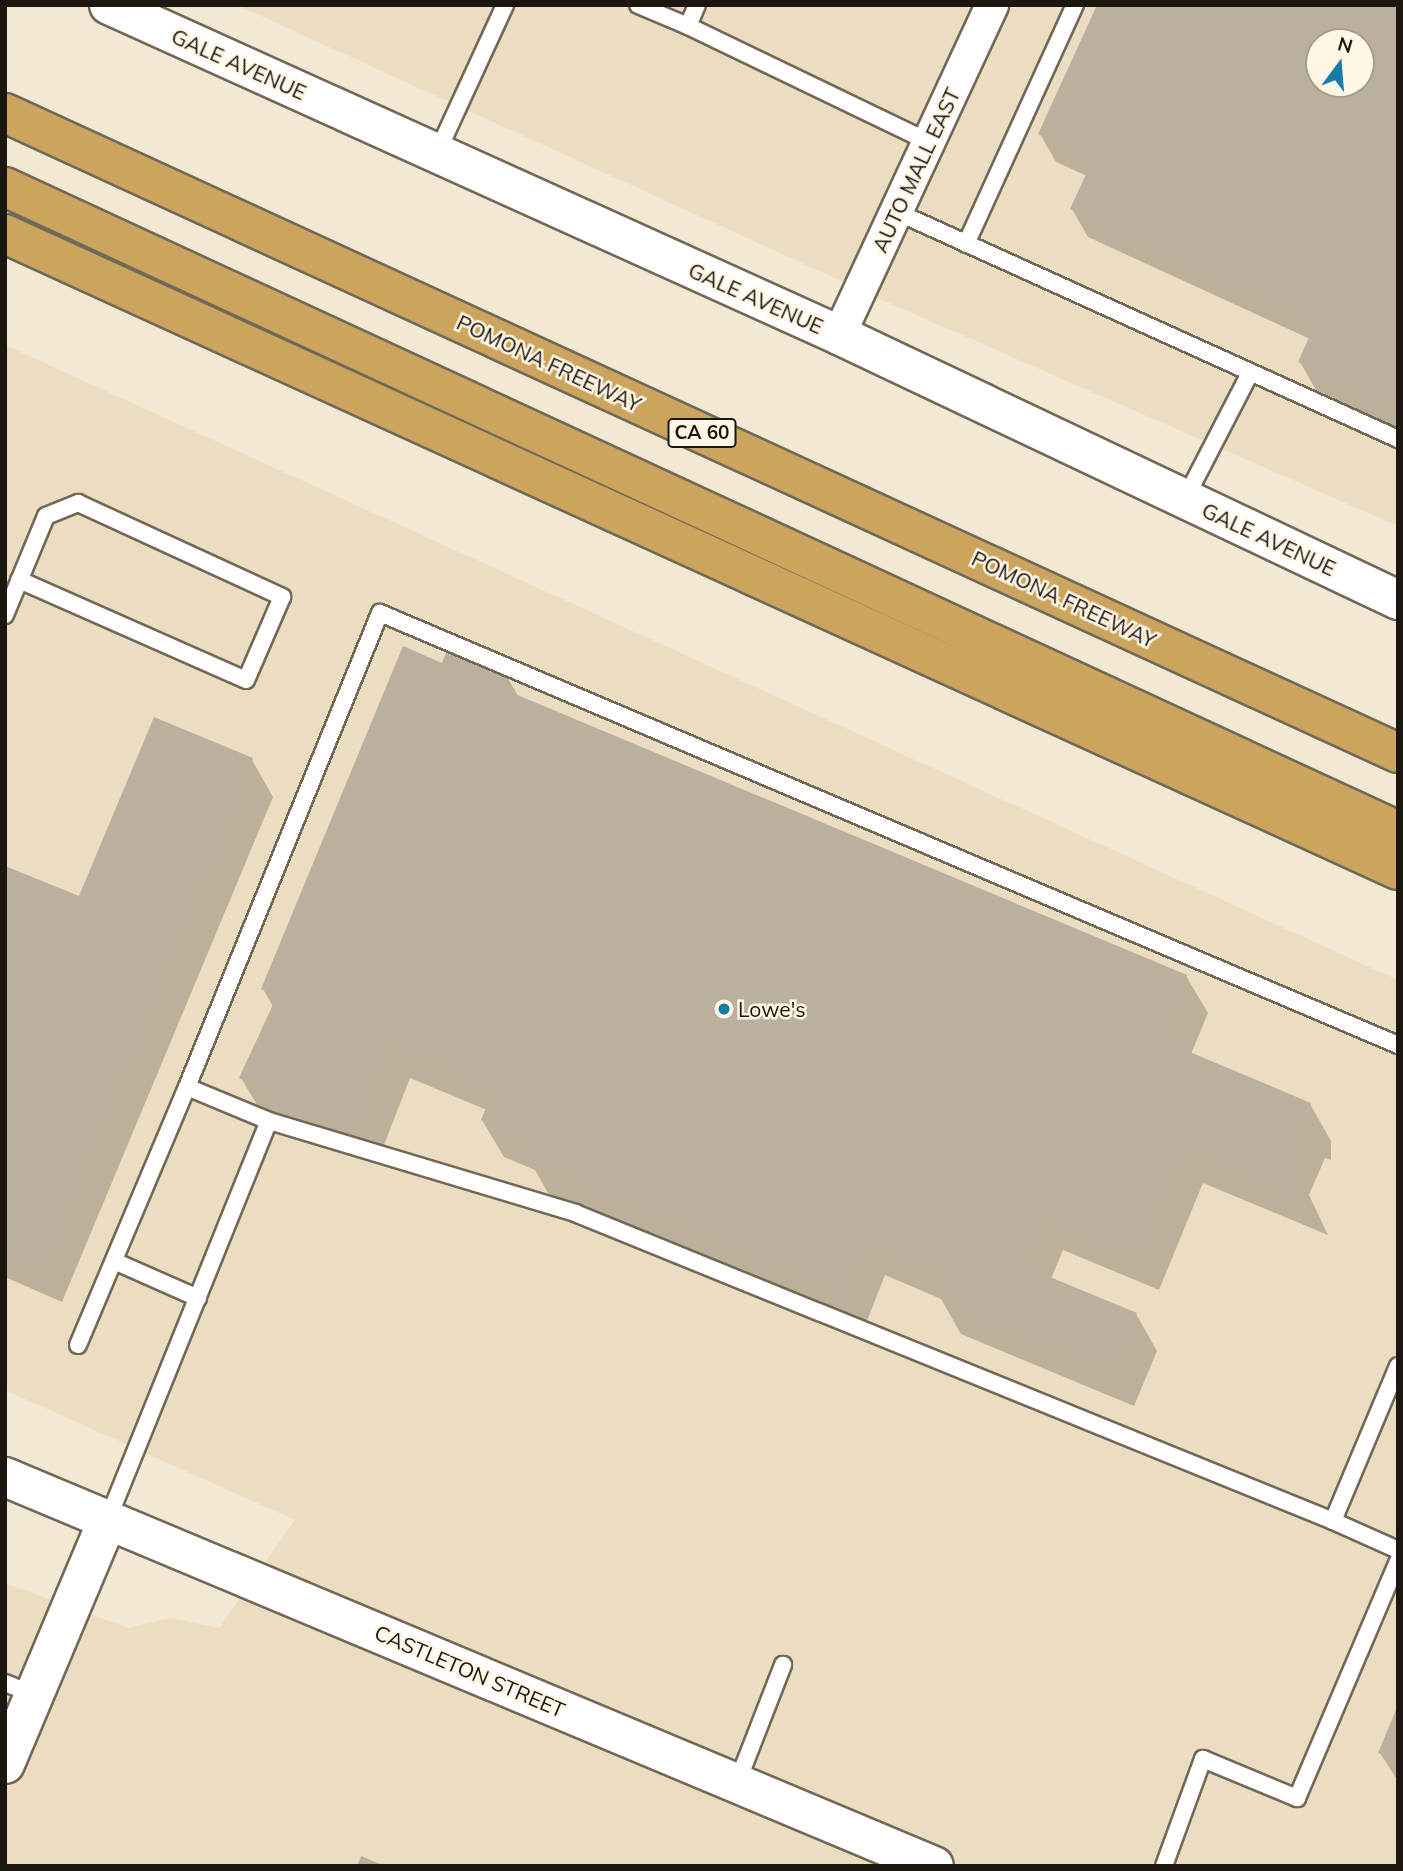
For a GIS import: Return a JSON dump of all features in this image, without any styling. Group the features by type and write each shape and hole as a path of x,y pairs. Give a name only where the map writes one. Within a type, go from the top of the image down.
{"highway":[{"name":"POMONA FREEWAY","path":"5,113 1398,753"},
{"path":"5,163 1398,806"},
{"path":"5,187 1398,831"},
{"path":"5,234 1398,870"}],"main road":[{"name":"GALE AVENUE","path":"109,5 839,335 1398,600"},
{"name":"CASTLETON STREET","path":"5,1477 934,1866"},
{"path":"5,1764 20,1689 108,1520"}],"street":[{"name":"AUTO MALL EAST","path":"839,335 992,5"}],"lane":[{"path":"437,153 505,5"},
{"path":"638,5 688,26 929,142"},
{"path":"688,26 697,5"},
{"path":"966,244 1076,5"},
{"path":"897,212 1398,439"},
{"path":"1185,499 1250,373"},
{"path":"5,615 19,580 46,516 78,503 282,597 246,680 19,580"},
{"path":"78,1345 187,1087 380,613 1398,1045"},
{"path":"187,1087 269,1121 575,1213 1333,1521 1398,1550"},
{"path":"108,1520 269,1121"},
{"path":"114,1261 198,1298"},
{"path":"1333,1521 1398,1366"},
{"path":"1164,1866 1203,1759 1297,1798 1398,1561"},
{"path":"737,1783 783,1665"}],"shaded area":[{"path":"237,5 1398,5 1398,526 898,307"},
{"path":"5,345 1398,980 1398,1866 5,1866 5,1583 128,1628 170,1618 219,1628 295,1520 5,1390"}],"building":[{"path":"1097,5 1398,5 1398,408 1298,362 1316,322 1070,209 1093,159 1038,134"},
{"name":"Lowe's","path":"403,646 442,663 449,646 486,661 479,678 487,681 492,668 509,675 503,689 1187,975 1161,1040 1311,1103 1310,1124 1304,1122 1286,1162 1293,1165 1279,1180 1309,1192 1306,1199 1182,1147 1138,1254 1042,1214 1021,1265 1137,1313 1113,1370 938,1297 947,1274 864,1239 843,1290 524,1156 531,1141 481,1120 495,1086 389,1041 356,1127 239,1078 277,996 261,989"},
{"path":"154,717 253,758 41,1266 5,1250 5,866 79,896"},
{"path":"1398,1705 1398,1761 1378,1753"},
{"path":"361,1856 385,1866 357,1866"}],"place":[{"name":"Lowe's","path":"724,1009"}]}
